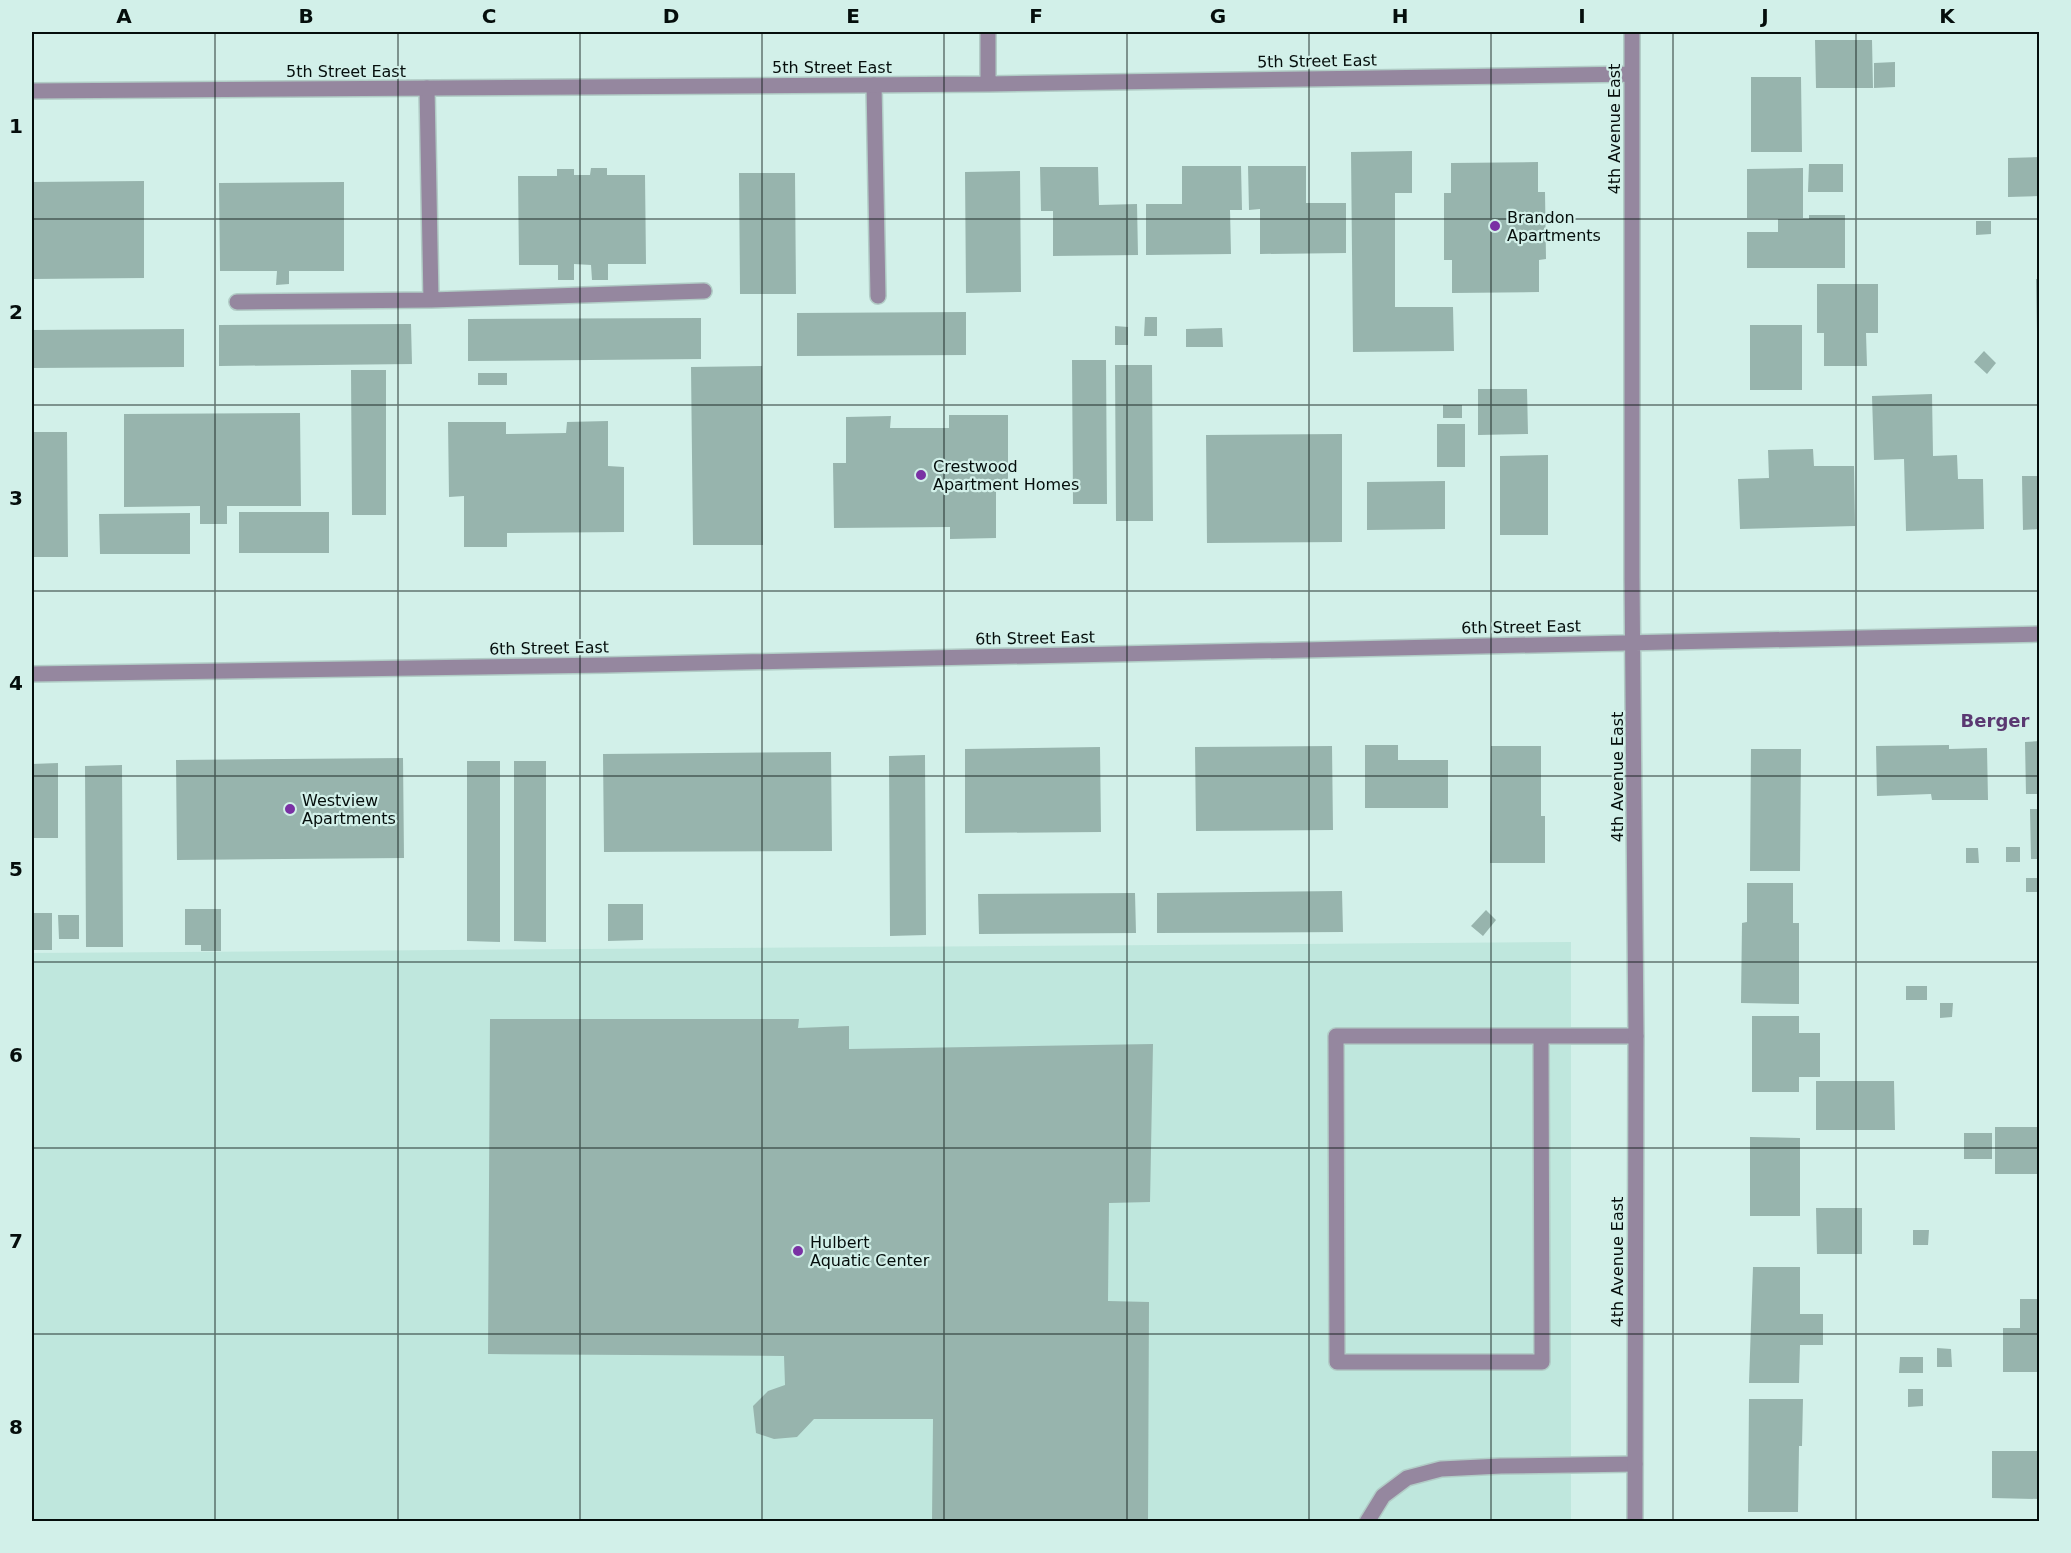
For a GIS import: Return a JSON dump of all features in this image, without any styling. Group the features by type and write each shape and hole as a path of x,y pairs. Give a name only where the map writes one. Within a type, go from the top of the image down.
{"street":[{"path":"988,32 988,84"},
{"name":"4th Avenue East","path":"1632,32 1632,583 1636,1036 1635,1521"},
{"name":"5th Street East","path":"32,91 988,84 1632,74"},
{"path":"874,85 878,296"},
{"path":"427,88 431,300"},
{"path":"237,302 431,300 704,291"},
{"name":"6th Street East","path":"32,674 606,665 2040,634"},
{"path":"1541,1036 1542,1362 1337,1362 1336,1036 1541,1036 1636,1036"},
{"path":"1367,1521 1383,1496 1407,1478 1441,1469 1635,1464"}],"shaded area":[{"path":"1571,942 1571,1521 32,1521 32,953"}],"building":[{"path":"1815,40 1872,40 1873,88 1816,88"},
{"path":"1895,62 1895,87 1874,88 1874,63"},
{"path":"1751,77 1801,77 1802,152 1751,152"},
{"path":"1412,151 1412,193 1395,193 1395,307 1453,307 1454,351 1353,352 1351,152"},
{"path":"2040,157 2040,196 2008,197 2008,158"},
{"name":"Brandon Apartments","path":"1538,162 1538,192 1545,192 1546,259 1539,260 1539,292 1452,293 1452,260 1444,260 1444,193 1451,193 1451,163"},
{"path":"1809,164 1843,164 1843,192 1808,192"},
{"path":"1182,166 1241,166 1242,210 1230,210 1231,254 1146,255 1146,204 1182,204"},
{"path":"1248,166 1306,166 1306,203 1346,203 1346,253 1260,254 1260,209 1249,210"},
{"path":"1040,167 1098,167 1099,205 1137,204 1138,255 1053,256 1053,211 1041,211"},
{"path":"591,168 607,168 607,175 645,175 646,264 608,264 608,280 592,280 591,265 574,264 574,280 558,280 558,265 519,265 518,176 557,176 557,169 574,169 574,175 590,175"},
{"path":"1803,168 1803,218 1747,218 1747,169"},
{"path":"1020,171 1021,292 966,293 965,172"},
{"path":"739,173 795,173 796,294 740,294"},
{"path":"144,181 144,278 32,279 32,182"},
{"path":"344,182 344,271 289,271 289,284 276,285 277,271 220,271 219,183"},
{"path":"1809,215 1845,215 1845,268 1747,268 1747,232 1778,232 1778,219 1809,219"},
{"path":"1976,221 1991,221 1991,234 1976,235"},
{"path":"2036,279 2040,279 2040,332 2037,332"},
{"path":"1817,284 1878,284 1878,333 1866,333 1867,366 1824,366 1824,333 1817,333"},
{"path":"966,312 966,355 797,356 797,313"},
{"path":"1145,317 1157,317 1157,336 1144,336"},
{"path":"701,318 701,359 468,361 468,319"},
{"path":"411,324 412,364 219,366 219,325"},
{"path":"1750,325 1802,325 1802,390 1750,390"},
{"path":"1115,326 1128,327 1128,345 1115,345"},
{"path":"1222,328 1223,347 1186,347 1186,329"},
{"path":"184,329 184,367 32,368 32,330"},
{"path":"1984,351 1996,363 1987,374 1974,362"},
{"path":"1072,360 1106,360 1107,504 1073,504"},
{"path":"1115,365 1152,365 1153,521 1116,521"},
{"path":"762,366 763,545 693,545 691,367"},
{"path":"351,370 386,370 386,515 352,515"},
{"path":"478,373 507,373 507,385 478,385"},
{"path":"1478,389 1527,389 1528,434 1478,435"},
{"path":"1932,394 1933,456 1957,455 1958,479 1983,479 1984,529 1906,531 1904,459 1874,460 1872,396"},
{"path":"1443,405 1462,405 1462,418 1443,418"},
{"path":"300,413 301,506 227,506 227,524 200,524 200,506 124,507 124,414"},
{"name":"Crestwood Apartment Homes","path":"949,415 1008,415 1008,488 996,488 996,538 950,539 950,527 834,528 833,463 846,463 846,417 891,416 890,428 949,428"},
{"path":"608,421 608,466 624,467 624,532 507,533 507,547 464,547 464,496 449,497 448,422 506,422 506,434 566,433 567,422"},
{"path":"1437,424 1465,424 1465,467 1437,467"},
{"path":"32,432 67,432 68,557 32,557"},
{"path":"1342,434 1342,542 1207,543 1206,435"},
{"path":"1813,449 1814,466 1854,466 1855,526 1740,529 1738,479 1769,478 1768,450"},
{"path":"1548,455 1548,535 1500,535 1500,456"},
{"path":"2022,476 2040,476 2040,529 2023,530"},
{"path":"1445,481 1445,529 1367,530 1367,482"},
{"path":"239,512 329,512 329,553 239,553"},
{"path":"190,513 190,554 100,554 99,514"},
{"path":"2040,741 2040,794 2026,794 2025,742"},
{"path":"1365,745 1398,745 1398,760 1448,760 1448,808 1365,808"},
{"path":"1949,745 1949,749 1987,748 1988,800 1932,800 1931,794 1877,796 1876,746"},
{"path":"1332,746 1333,830 1196,831 1195,747"},
{"path":"1491,746 1541,746 1541,816 1545,816 1545,863 1490,863"},
{"path":"1100,747 1101,832 965,833 965,749"},
{"path":"1751,749 1801,749 1800,871 1750,871"},
{"path":"831,752 832,851 604,852 603,754"},
{"path":"925,755 926,935 890,936 889,756"},
{"name":"Westview Apartments","path":"403,758 404,858 177,860 176,760"},
{"path":"467,761 500,761 500,942 467,941"},
{"path":"514,761 546,761 546,942 514,941"},
{"path":"58,763 58,838 32,838 32,764"},
{"path":"122,765 123,947 86,947 85,766"},
{"path":"2030,809 2040,809 2040,859 2031,859"},
{"path":"2006,847 2020,847 2020,862 2006,862"},
{"path":"1966,848 1978,848 1979,863 1966,863"},
{"path":"2026,878 2040,878 2040,892 2026,892"},
{"path":"1747,883 1793,883 1793,923 1799,923 1799,1004 1741,1003 1742,923 1747,922"},
{"path":"1342,891 1343,932 1157,933 1157,893"},
{"path":"1135,893 1136,933 979,934 978,894"},
{"path":"608,904 643,904 643,940 608,941"},
{"path":"185,909 221,909 221,951 201,951 201,945 185,945"},
{"path":"1486,910 1496,920 1483,936 1471,926"},
{"path":"32,913 52,913 52,950 32,950"},
{"path":"58,915 79,915 79,939 59,939"},
{"path":"1906,986 1927,986 1927,1000 1906,1000"},
{"path":"1940,1003 1953,1003 1952,1017 1940,1018"},
{"path":"1752,1016 1799,1016 1799,1033 1820,1033 1820,1077 1799,1077 1799,1092 1752,1092"},
{"name":"Hulbert Aquatic Center","path":"490,1019 799,1019 798,1028 849,1026 849,1049 1153,1044 1150,1202 1109,1203 1108,1301 1149,1302 1148,1522 932,1522 933,1419 814,1419 797,1437 774,1439 756,1433 753,1406 768,1391 785,1385 784,1356 488,1354"},
{"path":"1816,1081 1894,1081 1895,1130 1816,1130"},
{"path":"1995,1127 2040,1127 2040,1174 1995,1174"},
{"path":"1964,1133 1992,1133 1992,1159 1964,1159"},
{"path":"1750,1137 1800,1138 1800,1216 1750,1216"},
{"path":"1816,1208 1862,1208 1862,1254 1817,1254"},
{"path":"1913,1230 1929,1230 1928,1245 1913,1245"},
{"path":"1753,1267 1800,1267 1800,1314 1823,1314 1823,1345 1800,1345 1799,1383 1749,1383"},
{"path":"2020,1299 2040,1299 2040,1372 2003,1372 2003,1328 2020,1328"},
{"path":"1937,1348 1951,1349 1952,1367 1937,1367"},
{"path":"1900,1357 1923,1357 1923,1373 1899,1373"},
{"path":"1908,1389 1923,1389 1923,1406 1908,1407"},
{"path":"1749,1399 1803,1399 1802,1446 1799,1446 1798,1512 1748,1512"},
{"path":"1992,1451 2040,1451 2040,1499 1992,1498"}],"place":[{"name":"Brandon Apartments","path":"1495,226"},
{"name":"Crestwood Apartment Homes","path":"921,475"},
{"name":"Westview Apartments","path":"290,809"},
{"name":"Hulbert Aquatic Center","path":"798,1251"}],"district":[{"name":"Berger","path":"1995,720"}]}
